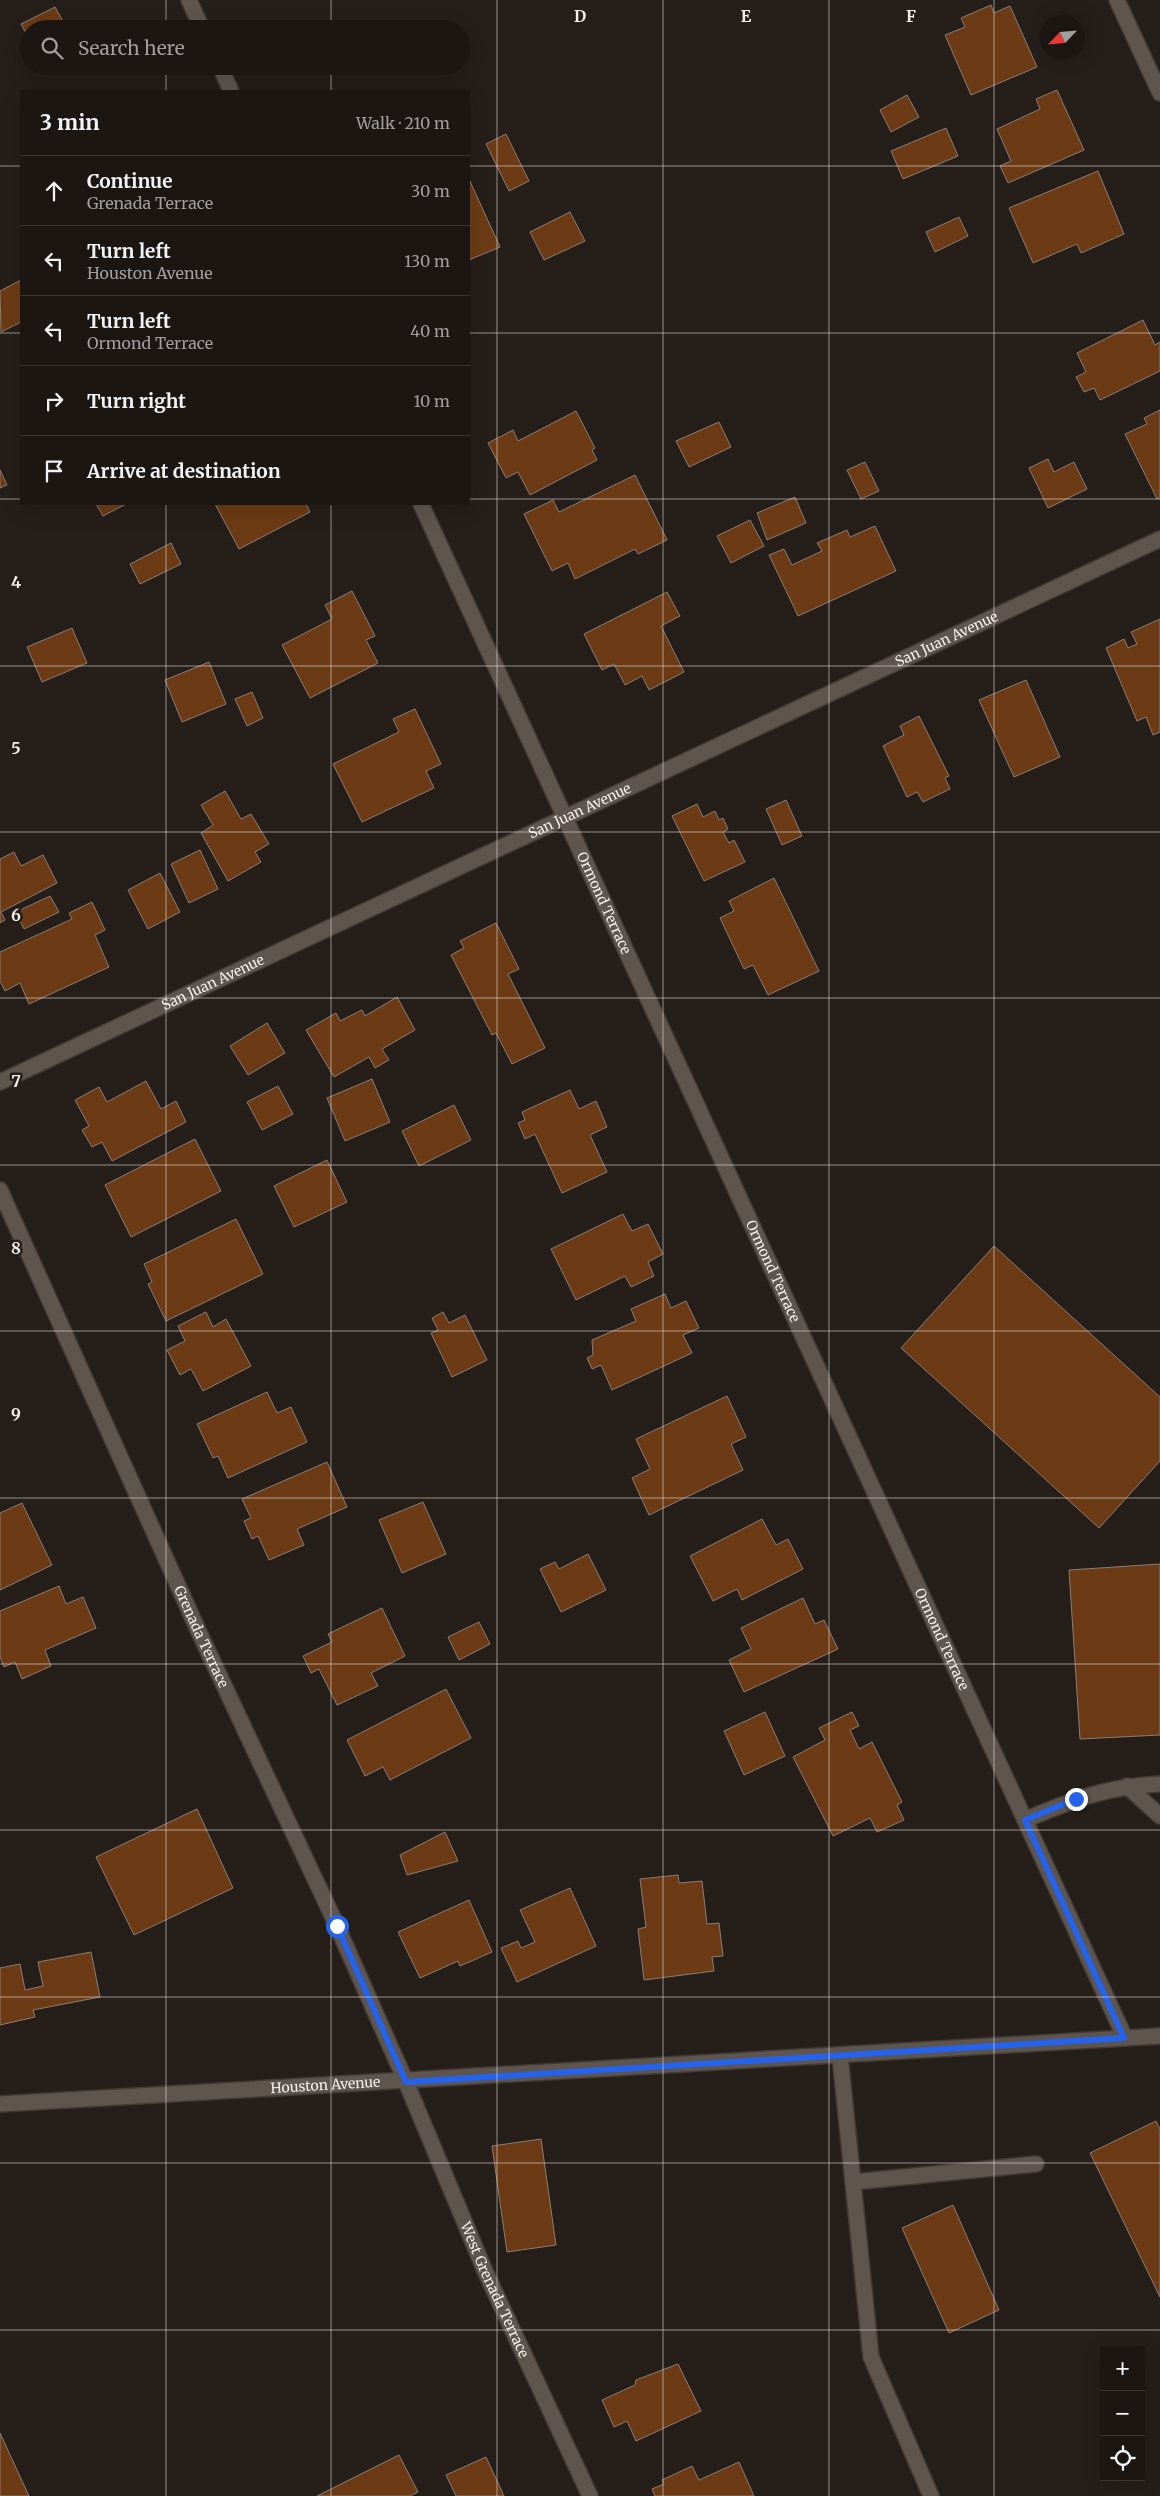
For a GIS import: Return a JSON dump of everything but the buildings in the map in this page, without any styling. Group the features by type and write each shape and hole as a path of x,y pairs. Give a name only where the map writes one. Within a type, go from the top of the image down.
{"street":[{"path":"189,0 198,20"},
{"path":"1117,0 1160,93"},
{"path":"224,75 231,90"},
{"name":"Ormond Terrace","path":"421,505 1124,2038"},
{"name":"San Juan Avenue","path":"0,1082 1160,539"},
{"name":"Grenada Terrace","path":"0,1190 198,1630 337,1926 406,2082"},
{"path":"1025,1820 1076,1799 1127,1786 1160,1784"},
{"path":"1127,1786 1160,1816"},
{"name":"Houston Avenue","path":"0,2104 406,2082 1160,2036"},
{"path":"840,2056 871,2357 931,2496"},
{"name":"West Grenada Terrace","path":"406,2082 485,2271 590,2496"},
{"path":"853,2182 1036,2164"}],"route":[{"path":"337,1926 406,2082 1124,2038 1025,1820 1076,1799"}]}
